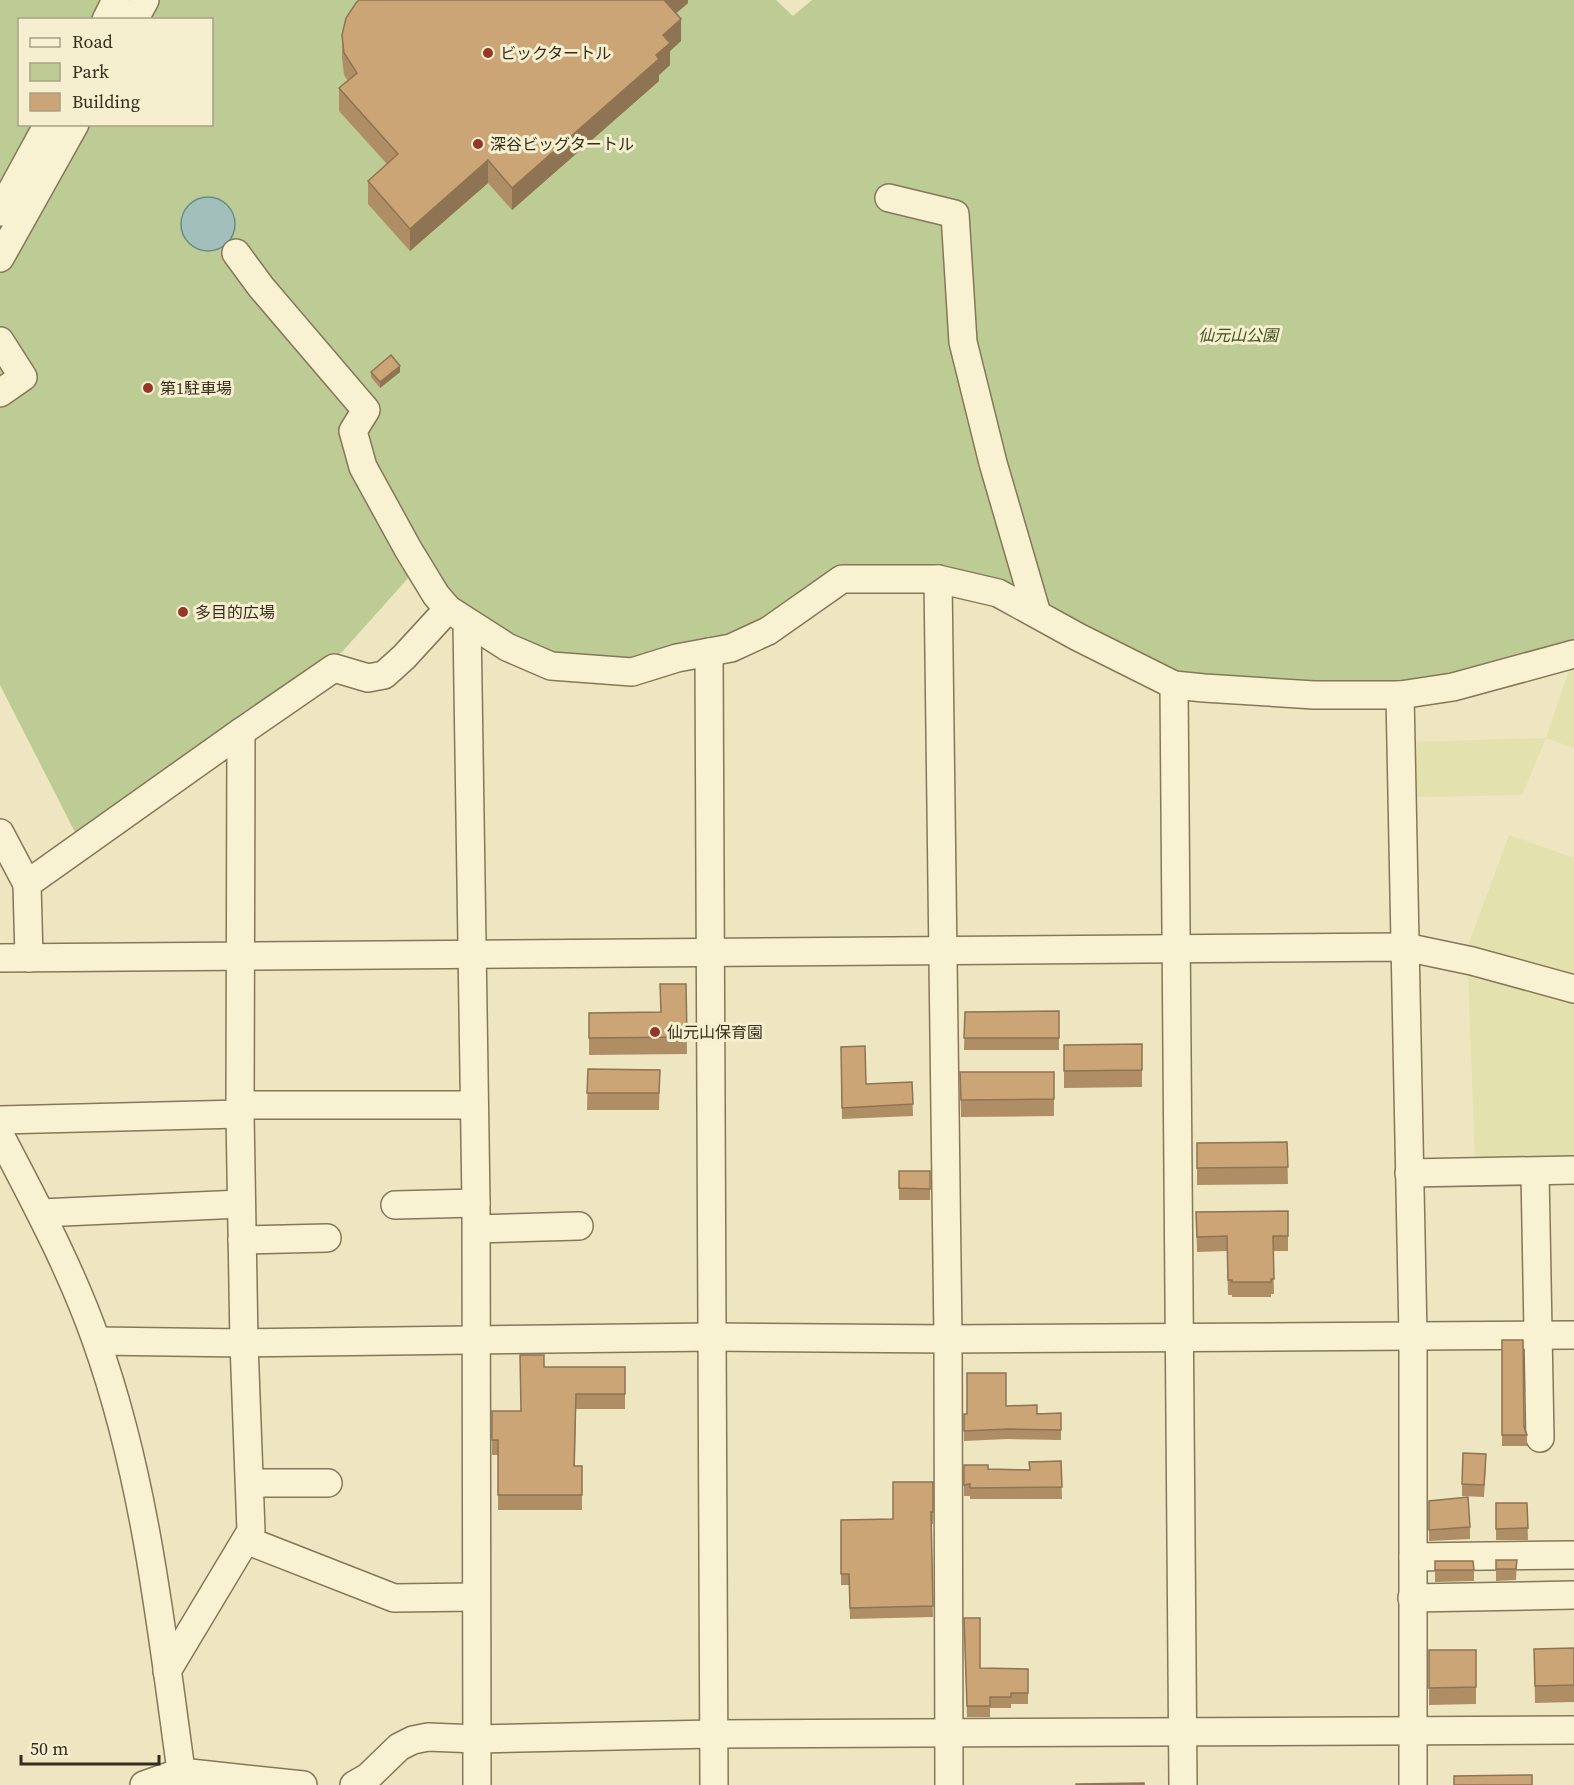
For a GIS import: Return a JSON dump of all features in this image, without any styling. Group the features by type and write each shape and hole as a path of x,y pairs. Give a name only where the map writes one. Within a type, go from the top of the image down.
{"street":[{"path":"107,18 116,0"},
{"path":"135,18 146,0"},
{"path":"0,212 47,126"},
{"path":"0,258 74,126"},
{"path":"890,198 955,214 963,342 993,463 1037,614"},
{"path":"236,253 366,410 353,431 363,467 436,595 457,615 507,647 551,666 632,672 677,658 731,648 768,631 842,579 938,579 998,592 1174,685 1314,695 1400,695 1453,687 1574,654"},
{"path":"0,341 23,377 0,393"},
{"path":"938,579 948,1339 950,1785"},
{"path":"27,884 334,668 368,678 384,675 457,615"},
{"path":"457,615 471,954 477,1216 477,1785"},
{"path":"710,652 714,1785"},
{"path":"1174,685 1183,1785"},
{"path":"1400,695 1413,1336 1413,1785"},
{"path":"167,1671 251,1531 241,1204 241,732"},
{"path":"0,833 27,884 29,958"},
{"path":"0,958 1405,947 1472,961 1574,990"},
{"path":"0,1120 240,1110 474,1105"},
{"path":"0,1135 74,1282 97,1341 118,1411 148,1540 182,1778"},
{"path":"1410,1173 1574,1170"},
{"path":"1534,1172 1540,1438"},
{"path":"41,1213 241,1204"},
{"path":"395,1204 579,1227"},
{"path":"242,1240 327,1238"},
{"path":"97,1341 1574,1335"},
{"path":"250,1483 328,1483"},
{"path":"246,1540 394,1598 476,1598"},
{"path":"1413,1557 1574,1555"},
{"path":"1412,1598 1574,1595"},
{"path":"366,1782 399,1747 413,1740 428,1737 477,1739 714,1734 1574,1730"},
{"path":"144,1785 182,1778 303,1785"}],"shaded area":[{"path":"1574,668 1574,748 1546,738 1569,670"},
{"path":"1546,738 1522,795 1414,797 1412,742"},
{"path":"1509,835 1574,858 1574,973 1468,946"},
{"path":"1468,971 1574,1001 1574,1158 1475,1161"}],"green space":[{"name":"仙元山公園","path":"0,0 776,0 793,16 812,0 1574,0 1574,646 1399,690 1170,678 1049,615 862,569 769,622 644,661 589,664 512,641 410,576 342,652 78,838 0,685"}],"water":[{"path":"208,197 218,199 227,205 233,214 235,224 233,234 227,243 218,249 208,251 198,249 189,243 183,234 181,224 183,214 189,205 198,199"}],"building":[{"name":"深谷ビッグタートル","path":"359,0 666,0 681,19 663,35 670,43 656,55 659,59 512,188 488,160 410,229 368,181 398,154 339,88 357,73 344,53 342,35 346,18"},
{"path":"391,355 400,366 380,382 371,372"},
{"path":"660,984 686,984 687,1037 589,1038 589,1013 661,1012"},
{"path":"1059,1011 1059,1038 964,1038 965,1012"},
{"path":"1142,1044 1142,1070 1064,1071 1064,1045"},
{"path":"865,1046 866,1084 912,1082 913,1104 842,1108 841,1047"},
{"path":"588,1069 660,1070 659,1093 587,1093"},
{"path":"960,1072 1054,1072 1054,1099 961,1100"},
{"path":"1287,1142 1288,1167 1197,1168 1197,1143"},
{"path":"899,1171 930,1171 930,1189 899,1188"},
{"path":"1288,1211 1288,1236 1273,1236 1274,1279 1271,1279 1271,1282 1232,1282 1228,1280 1227,1236 1197,1237 1196,1212"},
{"path":"1502,1340 1523,1340 1524,1427 1527,1435 1502,1435"},
{"path":"520,1355 544,1355 544,1367 625,1367 625,1394 576,1394 574,1466 582,1466 582,1495 498,1495 498,1440 492,1440 492,1411 521,1411"},
{"path":"967,1373 1006,1373 1006,1406 1037,1405 1037,1414 1061,1413 1061,1430 964,1431 964,1414 967,1414"},
{"path":"1463,1453 1486,1454 1484,1485 1462,1484"},
{"path":"1061,1461 1062,1487 970,1488 970,1484 964,1485 964,1465 988,1465 988,1469 1030,1470 1029,1462"},
{"path":"893,1482 933,1482 933,1512 931,1512 933,1606 850,1608 849,1574 841,1574 841,1520 893,1519"},
{"path":"1468,1497 1470,1527 1429,1530 1429,1501"},
{"path":"1496,1503 1527,1503 1528,1528 1496,1529"},
{"path":"1496,1560 1517,1560 1516,1569 1496,1569"},
{"path":"1435,1561 1473,1561 1474,1570 1435,1570"},
{"path":"964,1618 980,1618 980,1668 1028,1669 1028,1693 1011,1693 1011,1697 990,1697 990,1706 967,1706"},
{"path":"1574,1648 1574,1685 1535,1686 1534,1649"},
{"path":"1429,1650 1476,1650 1476,1687 1429,1688"},
{"path":"1532,1775 1532,1785 1454,1785 1454,1776"},
{"path":"1144,1783 1144,1785 1076,1785 1076,1784"}],"place":[{"name":"ビックタートル","path":"488,53"},
{"name":"深谷ビッグタートル","path":"478,144"},
{"name":"第1駐車場","path":"148,388"},
{"name":"多目的広場","path":"183,612"},
{"name":"仙元山保育園","path":"655,1032"}]}
